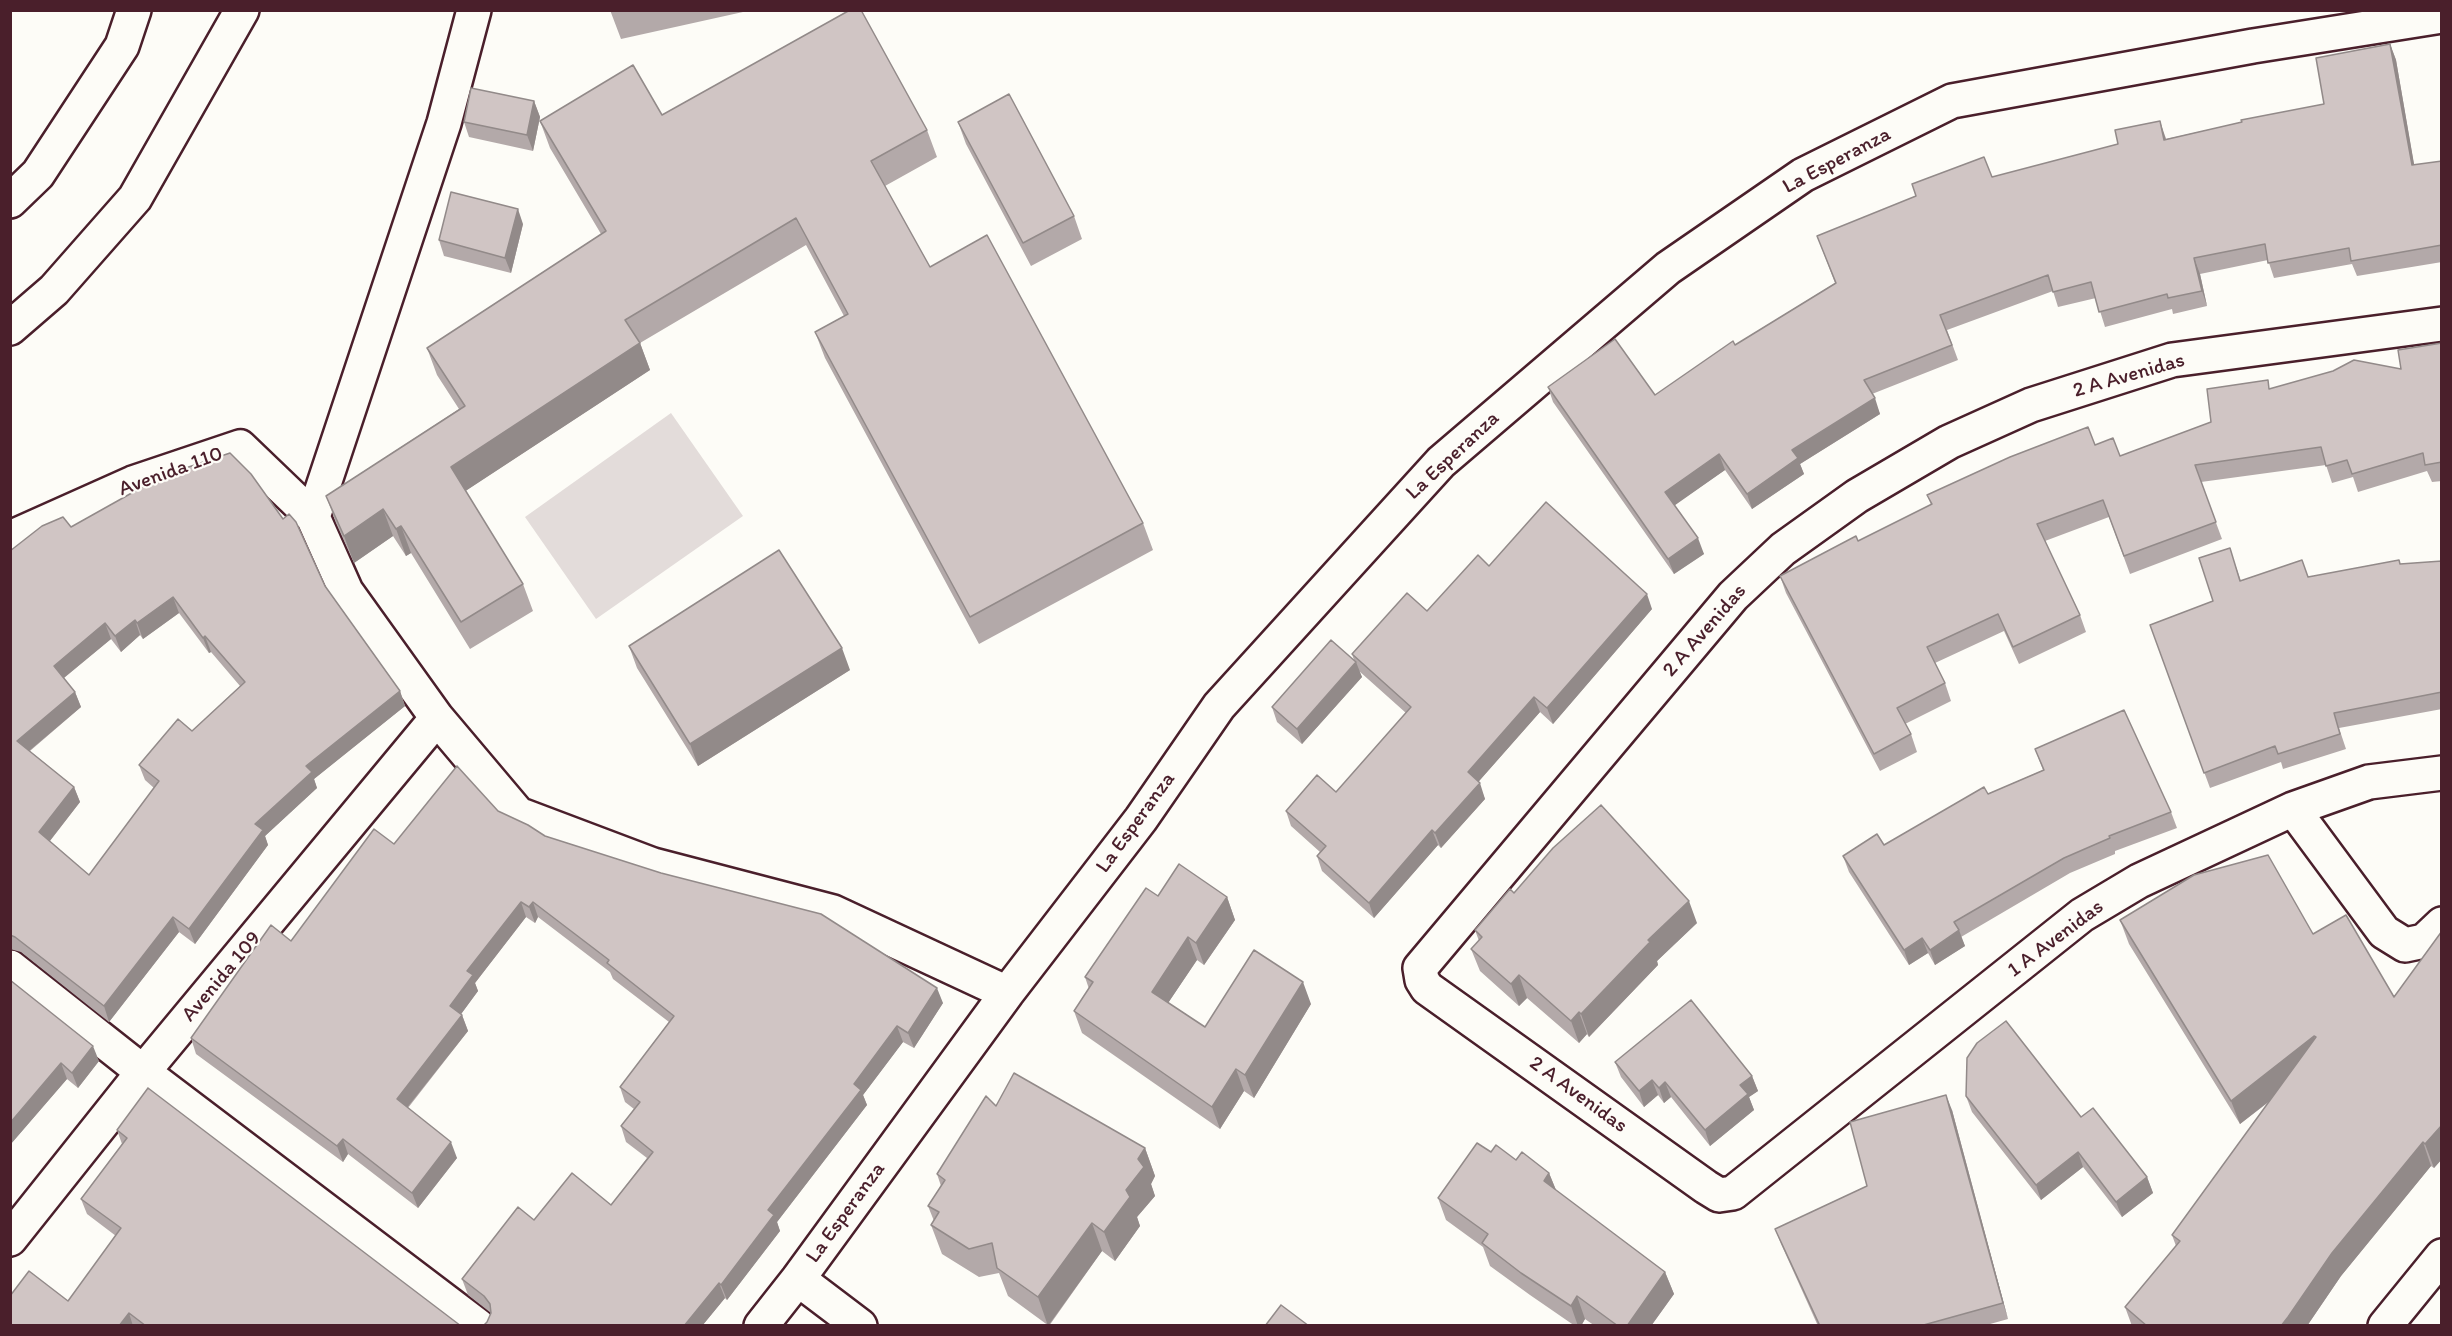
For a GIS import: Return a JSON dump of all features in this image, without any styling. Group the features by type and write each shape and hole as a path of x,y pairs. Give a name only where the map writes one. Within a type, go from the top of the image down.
{"street":[{"path":"10,201 38,174 122,46 134,10"},
{"path":"10,328 54,290 135,198 242,10"},
{"path":"474,10 444,123 313,517 346,591 437,718 518,814 653,865 833,912 1006,993"},
{"name":"La Esperanza","path":"761,1326 798,1279 1006,993 1141,819 1219,706 1441,462 1668,268 1794,182 1952,101 2253,46 2442,16"},
{"name":"2 A Avenidas","path":"1719,1196 1427,988 1422,980 1420,968 1733,596 1783,549 1857,496 1949,442 2031,405 2172,360 2442,324"},
{"name":"Avenida 110","path":"10,538 134,483 240,447 313,517"},
{"name":"Avenida 109","path":"10,1239 143,1072 437,718"},
{"name":"1 A Avenidas","path":"1719,1196 1733,1193 2082,915 2139,881 2294,809 2369,782 2442,773"},
{"path":"2294,809 2384,932 2405,945 2424,941 2442,924"},
{"path":"10,967 143,1072 478,1326"},
{"path":"2385,1326 2442,1256"},
{"path":"798,1279 860,1326"}],"shaded area":[{"path":"671,413 743,516 596,619 525,517"}],"building":[{"path":"850,10 861,10 927,130 871,161 930,267 987,235 1143,523 970,617 815,332 848,314 796,218 625,320 640,343 451,467 523,584 461,622 401,526 396,529 383,509 344,536 326,496 465,406 427,348 606,231 540,121 633,65 662,115"},
{"path":"2390,44 2412,165 2442,161 2442,245 2351,261 2349,248 2268,263 2265,244 2194,258 2202,291 2168,298 2167,294 2099,312 2091,282 2053,292 2048,275 1940,315 1952,345 1864,380 1875,398 1792,450 1798,458 1747,494 1719,454 1665,492 1698,538 1668,559 1548,387 1615,339 1655,395 1733,341 1735,345 1836,283 1817,236 1916,196 1912,184 1984,157 1992,177 2118,144 2115,130 2160,121 2164,140 2242,122 2241,120 2324,104 2316,58"},
{"path":"471,88 534,101 527,135 464,122"},
{"path":"1009,94 1074,216 1023,243 958,122"},
{"path":"451,192 518,209 505,258 439,240"},
{"path":"2442,343 2442,462 2425,465 2423,453 2352,474 2347,460 2326,466 2321,447 2195,465 2216,522 2124,556 2103,500 2037,524 2080,615 2013,647 1998,614 1927,647 1945,683 1897,708 1911,734 1874,754 1780,576 1856,536 1858,541 1932,504 1927,495 2010,457 2088,427 2095,445 2113,438 2120,456 2211,422 2207,389 2268,380 2269,389 2333,371 2354,360 2401,369 2398,350"},
{"path":"230,453 251,474 283,519 289,514 296,522 325,586 400,691 306,766 312,772 255,824 263,830 189,929 173,917 104,1006 10,935 10,551 42,526 63,517 71,527 162,476","holes":["173,597 203,638 205,636 245,682 192,731 178,719 139,765 159,781 89,875 39,832 74,787 17,741 75,692 54,666 105,623 115,636 135,620 137,623"]},
{"path":"1546,502 1647,594 1547,708 1534,697 1468,772 1480,783 1435,833 1432,830 1369,903 1317,856 1326,846 1286,811 1317,775 1336,792 1411,707 1352,654 1407,593 1427,611 1478,555 1489,566"},
{"path":"2230,548 2240,581 2302,560 2308,577 2399,560 2400,564 2442,561 2442,692 2334,713 2340,734 2278,754 2275,746 2204,773 2150,625 2213,601 2199,558"},
{"path":"779,550 842,648 690,744 629,646"},
{"path":"1331,640 1356,662 1297,729 1272,707"},
{"path":"2124,710 2171,812 2109,836 2110,838 2064,858 1954,922 1959,930 1930,950 1922,938 1904,950 1843,856 1877,834 1884,845 1984,787 1988,794 2044,770 2035,749"},
{"path":"457,766 498,811 545,836 661,873 821,914 937,988 908,1033 897,1026 854,1084 861,1090 768,1210 774,1215 721,1285 719,1283 684,1326 483,1326 491,1313 490,1304 484,1296 462,1279 518,1207 534,1220 572,1173 611,1205 653,1152 621,1126 640,1102 620,1087 674,1016 607,963 609,960 533,902 529,907 521,902 467,971 473,975 450,1006 462,1015 397,1099 451,1142 412,1193 343,1139 337,1146 191,1038 271,925 291,941 374,829 394,844"},
{"path":"1601,805 1689,901 1648,940 1650,942 1581,1014 1579,1012 1571,1021 1519,975 1511,984 1471,949 1482,937 1475,930 1510,889 1514,893 1553,848"},
{"path":"2268,855 2313,934 2346,915 2394,997 2442,931 2442,1125 2425,1144 2423,1142 2332,1253 2281,1326 2147,1326 2125,1307 2180,1241 2172,1235 2316,1037 2314,1036 2231,1101 2120,920 2194,875"},
{"path":"1179,864 1227,897 1196,943 1188,937 1152,992 1205,1027 1254,950 1303,982 1245,1075 1236,1069 1212,1107 1074,1011 1093,982 1085,977 1146,888 1158,896"},
{"path":"10,980 93,1046 72,1073 61,1063 10,1123"},
{"path":"1691,1000 1752,1076 1740,1085 1748,1094 1705,1130 1665,1082 1659,1088 1652,1080 1639,1091 1615,1062"},
{"path":"2006,1021 2081,1117 2093,1108 2147,1177 2116,1202 2078,1152 2036,1185 1966,1096 1967,1058 1977,1043"},
{"path":"1014,1073 1145,1148 1138,1159 1144,1167 1126,1190 1130,1197 1104,1232 1092,1223 1038,1297 997,1268 992,1243 969,1249 931,1225 939,1212 928,1206 945,1180 937,1174 986,1096 996,1106"},
{"path":"148,1088 461,1326 146,1326 129,1313 119,1326 10,1326 10,1296 29,1271 68,1301 121,1228 81,1199 127,1138 117,1130"},
{"path":"1946,1095 2003,1303 1920,1326 1820,1326 1775,1229 1867,1186 1850,1122"},
{"path":"1477,1143 1491,1152 1496,1145 1516,1160 1522,1152 1549,1173 1544,1181 1665,1272 1627,1326 1618,1326 1577,1296 1571,1306 1521,1273 1482,1243 1488,1234 1438,1198"},
{"path":"1281,1305 1309,1326 1265,1326"}]}
